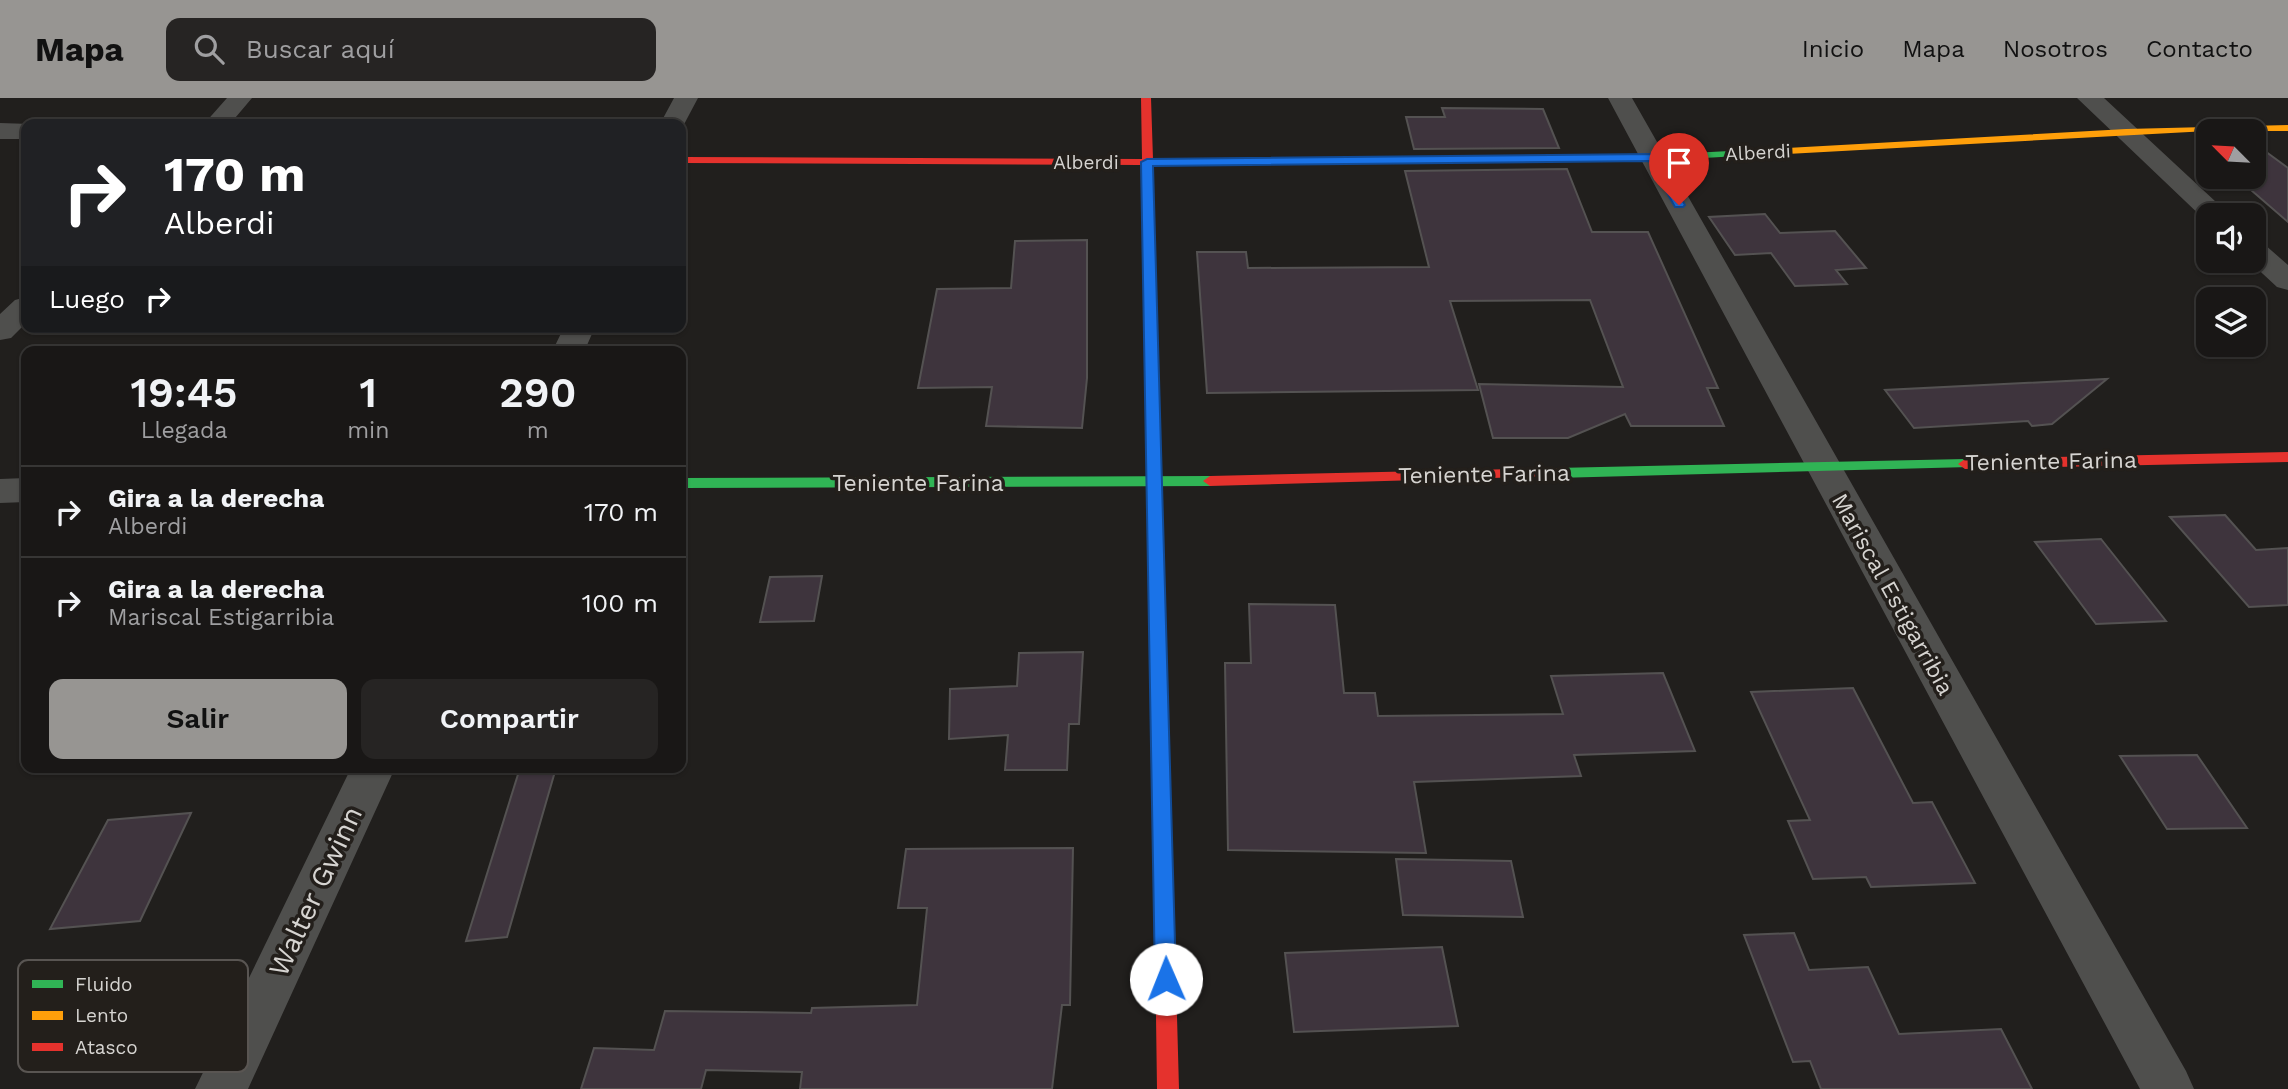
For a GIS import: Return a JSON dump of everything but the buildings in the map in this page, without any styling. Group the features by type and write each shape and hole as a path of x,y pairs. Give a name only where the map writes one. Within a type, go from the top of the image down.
{"street":[{"path":"221,119 240,98"},
{"path":"676,119 686,98"},
{"path":"1146,98 1168,1089"},
{"name":"Mariscal Estigarribia","path":"1620,98 2168,1089"},
{"path":"2089,98 2203,203"},
{"name":"Alberdi","path":"686,160 1147,162 1653,158 2126,132 2288,128"},
{"path":"0,131 21,131"},
{"path":"2266,261 2288,281"},
{"path":"0,331 21,311"},
{"name":"Teniente Farina","path":"686,483 1155,482 1822,465 2288,457"},
{"path":"0,491 21,491"},
{"name":"Walter Gwinn","path":"248,1032 371,773"},
{"name":"Walter Gwinn","path":"221,1089 229,1072"}],"traffic: fast":[{"path":"1205,162 1653,158 1768,152"},
{"path":"1556,473 1965,464"},
{"path":"686,483 1210,481"}],"traffic: slow":[{"path":"1768,152 2126,132 2288,128"},
{"path":"1157,586 1165,944"}],"traffic: jam":[{"path":"1146,98 1157,586"},
{"path":"686,160 1205,162"},
{"path":"1965,464 2288,457"},
{"path":"1210,481 1556,473"},
{"path":"1165,944 1168,1089"}],"route":[{"path":"1166,979 1147,162 1653,158 1679,205"}]}
